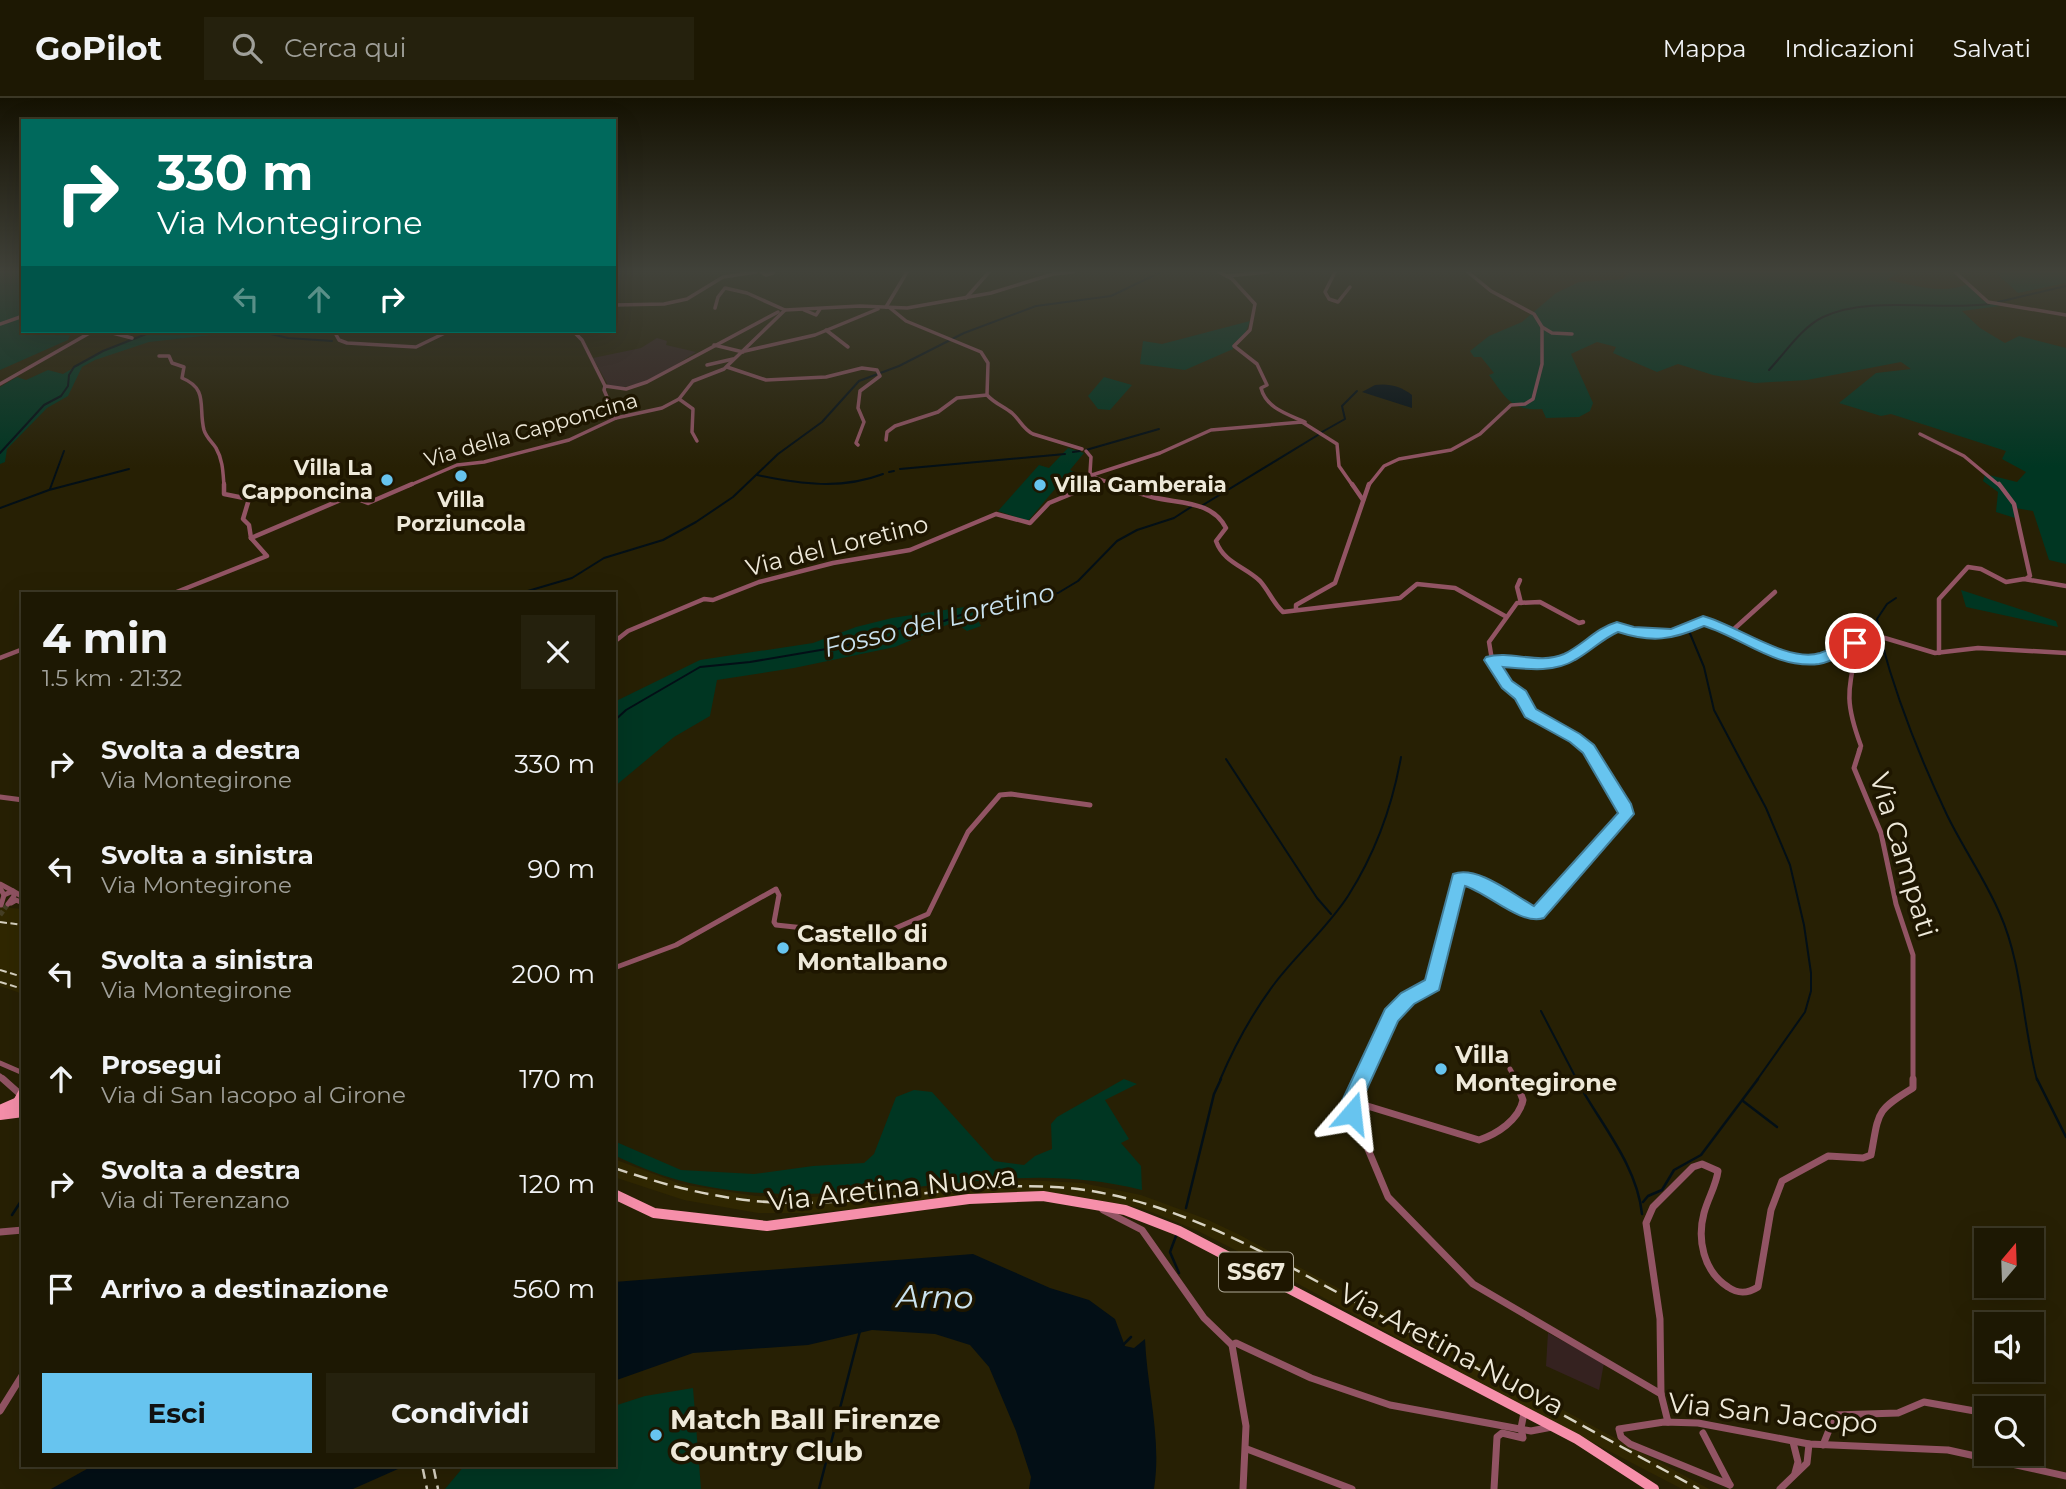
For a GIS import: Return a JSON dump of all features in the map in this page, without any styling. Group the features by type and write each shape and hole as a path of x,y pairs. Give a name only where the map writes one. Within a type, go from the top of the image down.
{"main road":[{"path":"0,1110 21,1103"},
{"path":"0,1115 21,1103"},
{"name":"Via Aretina Nuova","path":"616,1195 654,1213 766,1226 969,1199 1043,1196 1138,1214 1180,1231 1577,1439 1654,1489"}],"street":[{"path":"0,384 83,337"},
{"path":"128,337 132,338"},
{"path":"337,337 347,343 416,347 437,337"},
{"path":"579,337 605,386 604,390 616,418"},
{"path":"605,386 618,389 644,384 729,337"},
{"path":"697,441 692,428 693,409 679,399 691,382 727,367 757,337"},
{"path":"714,345 744,351 762,349 803,337"},
{"path":"835,337 848,347"},
{"path":"944,337 981,352 988,363 988,395 994,403 1011,412 1026,430 1084,450 1091,457 1089,468 1092,475 1151,497 1199,505 1216,513 1226,528 1216,541 1220,554 1264,586 1266,594 1282,611 1400,598 1417,584 1455,588 1505,616"},
{"path":"1243,337 1235,344 1235,349 1254,359 1263,370 1267,385 1261,388 1264,399 1337,444 1339,466 1363,499"},
{"path":"1296,609 1296,605 1327,589 1338,577 1368,482 1384,466 1399,459 1451,450 1480,434 1507,407 1525,404 1533,399 1542,364 1542,337"},
{"path":"159,356 169,356 172,363 184,367 181,378 194,383 201,396 204,432 223,466 224,494 249,499 243,519 249,525 251,538 267,556 177,592"},
{"path":"707,365 733,359"},
{"path":"727,367 766,380 827,377 862,368 880,373"},
{"path":"858,445 856,443 864,422 858,408 860,391 880,373"},
{"path":"886,440 887,432 895,426 938,412 952,399 988,395"},
{"name":"Via della Capponcina","path":"251,538 350,496 368,503 457,465 484,462 569,440 616,418 654,411 679,399"},
{"path":"1092,475 1160,453 1211,429 1304,423"},
{"path":"1920,434 1963,455 1985,472 2014,504 2030,576 2006,582 1976,567 1968,566 1962,570 1939,598 1939,653"},
{"name":"Via del Loretino","path":"616,640 628,631 704,599 713,600 759,582 833,563 910,550 996,514 1030,523 1049,503 1103,481"},
{"path":"2024,579 2066,586"},
{"path":"1520,580 1517,587 1521,603"},
{"path":"1623,631 1673,634 1703,621 1734,629 1775,593"},
{"path":"1581,622 1540,602 1515,605 1489,642 1492,660 1507,685 1521,695 1531,713 1575,738 1588,749 1626,808 1626,814 1538,913 1531,913 1471,880 1459,879 1433,984 1407,999 1392,1015 1352,1101 1352,1113 1388,1197 1474,1284 1661,1394"},
{"path":"1492,660 1540,665 1569,658 1600,635 1617,627 1633,632"},
{"path":"1725,628 1776,654 1811,660 1872,637 1887,637 1921,650 1939,653 1979,648 2066,653"},
{"path":"1734,629 1737,635"},
{"name":"Via Campati","path":"1668,1422 1661,1394 1660,1319 1646,1223 1653,1207 1693,1167 1702,1164 1718,1171 1716,1185 1703,1214 1701,1241 1707,1261 1718,1281 1742,1293 1751,1293 1758,1287 1771,1210 1782,1181 1828,1156 1863,1158 1871,1155 1877,1121 1885,1105 1913,1088 1913,956 1896,904 1878,824 1854,768 1861,747 1849,714 1848,690 1858,643"},
{"path":"0,658 21,650"},
{"path":"616,967 676,945 776,889 779,895 774,922 776,925 882,934 928,914 968,832 1000,794 1090,805"},
{"path":"0,797 21,800"},
{"path":"0,886 21,896"},
{"path":"0,886 4,904"},
{"path":"4,895 13,891"},
{"path":"4,904 14,896 13,891"},
{"path":"4,904 16,900 21,902"},
{"path":"0,1063 21,1072"},
{"path":"1352,1101 1479,1140 1498,1131 1523,1105 1524,1099 1510,1069"},
{"path":"0,1076 21,1103"},
{"path":"1088,1203 1142,1230 1204,1318 1232,1345 1246,1421 1247,1449 1243,1489"},
{"path":"0,1232 21,1230"},
{"path":"1232,1345 1236,1343 1252,1349 1319,1382 1390,1405 1537,1431 1552,1427"},
{"path":"0,1410 21,1377"},
{"path":"1824,1445 1835,1415 1898,1413 1924,1402 1974,1411"},
{"path":"1494,1489 1497,1437 1502,1433 1523,1438 1521,1428 1524,1413"},
{"name":"Via San Jacopo","path":"1703,1433 1730,1485 1623,1440 1619,1429 1624,1426 1668,1422 1698,1423 1809,1444 1948,1450 2066,1476"},
{"path":"1793,1442 1798,1462 1795,1474"},
{"path":"1780,1489 1807,1463 1809,1444"},
{"path":"1247,1449 1352,1489"}],"shaded area":[{"path":"657,338 667,341 666,345 696,352 660,375 641,383 620,388 608,385 593,358 641,348"},
{"path":"0,907 21,909 21,993 0,986"},
{"path":"616,1160 681,1184 756,1196 812,1197 1026,1180 1082,1183 1141,1195 1238,1234 1709,1489 1682,1489 1507,1398 1249,1257 1196,1230 1141,1208 1069,1195 1024,1192 812,1213 758,1213 684,1200 616,1178"},
{"path":"1548,1333 1604,1363 1599,1390 1546,1366"}],"green space":[{"path":"0,337 69,337 68,340 0,370"},
{"path":"137,337 194,337 149,342 82,367 68,396 47,408 7,449 5,462 0,464 0,387 17,377 26,380 48,370 63,374 102,351"},
{"path":"1189,337 1242,337 1233,344 1233,349 1185,370 1140,364 1143,341 1162,344"},
{"path":"1488,337 1995,337 2005,343 2023,337 2066,348 2066,564 2049,560 2033,511 2015,508 2015,518 1996,512 1998,492 1983,481 1985,474 2017,482 2026,472 2002,459 2006,451 1891,414 1881,416 1839,403 1876,373 1911,369 1901,362 1807,380 1755,383 1713,375 1678,364 1657,372 1613,353 1616,347 1597,342 1571,354 1593,403 1590,411 1579,417 1546,418 1542,409 1523,408 1510,401 1489,375 1494,373 1481,357 1474,357 1470,351"},
{"path":"1104,377 1132,385 1110,410 1098,409 1088,396"},
{"name":"Villa Gamberaia","path":"1068,448 1084,453 1070,470 1093,481 1079,489 1060,483 1028,521 998,511 1039,465 1049,468"},
{"path":"1961,590 2056,621 2058,627 1966,607"},
{"path":"971,606 981,626 967,631 954,622 895,647 794,668 717,680 710,716 674,737 616,785 616,701 700,660 813,643 856,627 892,618"},
{"path":"1124,1079 1137,1084 1105,1100 1129,1139 1121,1143 1141,1166 1142,1190 1078,1179 1018,1178 841,1193 759,1193 678,1180 616,1156 616,1142 681,1170 754,1174 864,1163 874,1154 896,1097 914,1090 932,1092 994,1161 1024,1165 1035,1156 1052,1149 1051,1124 1057,1117"},
{"name":"Match Ball Firenze Country Club","path":"693,1388 701,1489 445,1489 463,1467 616,1467 616,1405 645,1396"}],"water":[{"path":"1385,384 1408,392 1412,395 1412,408 1362,392 1375,385"},
{"name":"Arno","path":"973,1254 1050,1288 1089,1300 1115,1319 1125,1346 1134,1348 1145,1339 1155,1433 1154,1489 1029,1489 1031,1477 1016,1431 989,1367 970,1345 935,1334 872,1330 808,1345 693,1353 616,1380 616,1282"},
{"path":"90,1467 402,1467 353,1489 51,1489"}],"waterway":[{"path":"0,453 44,405 61,396 68,386 69,375 74,367 103,351 139,337"},
{"path":"283,337 332,341"},
{"path":"524,592 572,578 604,558 663,540 696,522 733,497 778,454 822,422 859,381 899,366 956,337"},
{"path":"1769,370 1798,337"},
{"path":"1322,432 1345,419 1342,406 1357,391"},
{"path":"1086,450 1159,429"},
{"name":"Fosso del Loretino","path":"1203,505 1318,435"},
{"path":"50,489 64,451"},
{"path":"1073,452 1080,451"},
{"path":"900,469 1065,454"},
{"path":"0,508 49,490 129,469"},
{"path":"889,472 894,471"},
{"path":"757,475 789,481 836,484 883,474"},
{"name":"Fosso del Loretino","path":"616,719 626,710 700,667 750,662 844,646 917,623 944,621 989,605 1058,593 1078,581 1117,541 1137,530 1174,518 1191,507"},
{"path":"1880,634 1877,619 1887,604 1896,598"},
{"path":"1689,631 1704,667 1714,710 1766,808 1790,865 1804,925 1811,973 1811,991 1805,1012 1757,1080"},
{"path":"1881,640 1902,707 1928,772 1953,827 1994,901 2007,933 2018,974 2037,1080"},
{"path":"1220,1080 1244,1030 1267,994 1348,896 1367,863 1382,829 1401,757"},
{"path":"1226,759 1317,898 1331,914"},
{"path":"1541,1011 1577,1080"},
{"path":"1186,1208 1214,1094 1221,1079"},
{"path":"1576,1079 1625,1161 1639,1196 1642,1214"},
{"path":"1643,1202 1648,1196 1662,1190 1674,1170 1701,1155 1758,1079"},
{"path":"2037,1079 2066,1137"},
{"path":"1743,1101 1777,1127"},
{"path":"12,1215 21,1201"},
{"path":"1176,1236 1170,1252 1179,1273"},
{"path":"819,1489 860,1331"},
{"path":"1124,1344 1131,1337"}],"tunnel":[{"path":"0,915 8,904"}],"railway":[{"path":"0,922 21,925"},
{"path":"0,970 21,976"},
{"path":"0,982 21,988"},
{"path":"616,1169 703,1193 772,1202 860,1200 1021,1186 1083,1190 1140,1202 1195,1221 1274,1258 1699,1489"},
{"path":"422,1467 427,1489"},
{"path":"433,1467 438,1489"}],"place":[{"name":"Villa Porziuncola","path":"461,476"},
{"name":"Villa La Capponcina","path":"387,480"},
{"name":"Villa Gamberaia","path":"1040,485"},
{"name":"Castello di Montalbano","path":"783,948"},
{"name":"Villa Montegirone","path":"1441,1069"},
{"name":"Match Ball Firenze Country Club","path":"656,1435"}],"route":[{"path":"1352,1113 1352,1101 1392,1015 1407,999 1433,984 1457,881 1464,877 1531,913 1538,913 1627,811 1588,749 1575,738 1531,713 1521,695 1507,685 1492,660 1540,665 1569,658 1600,635 1617,627 1633,632 1673,634 1703,621 1711,621 1749,642 1776,654 1796,659 1819,659 1848,649 1855,643"}]}
